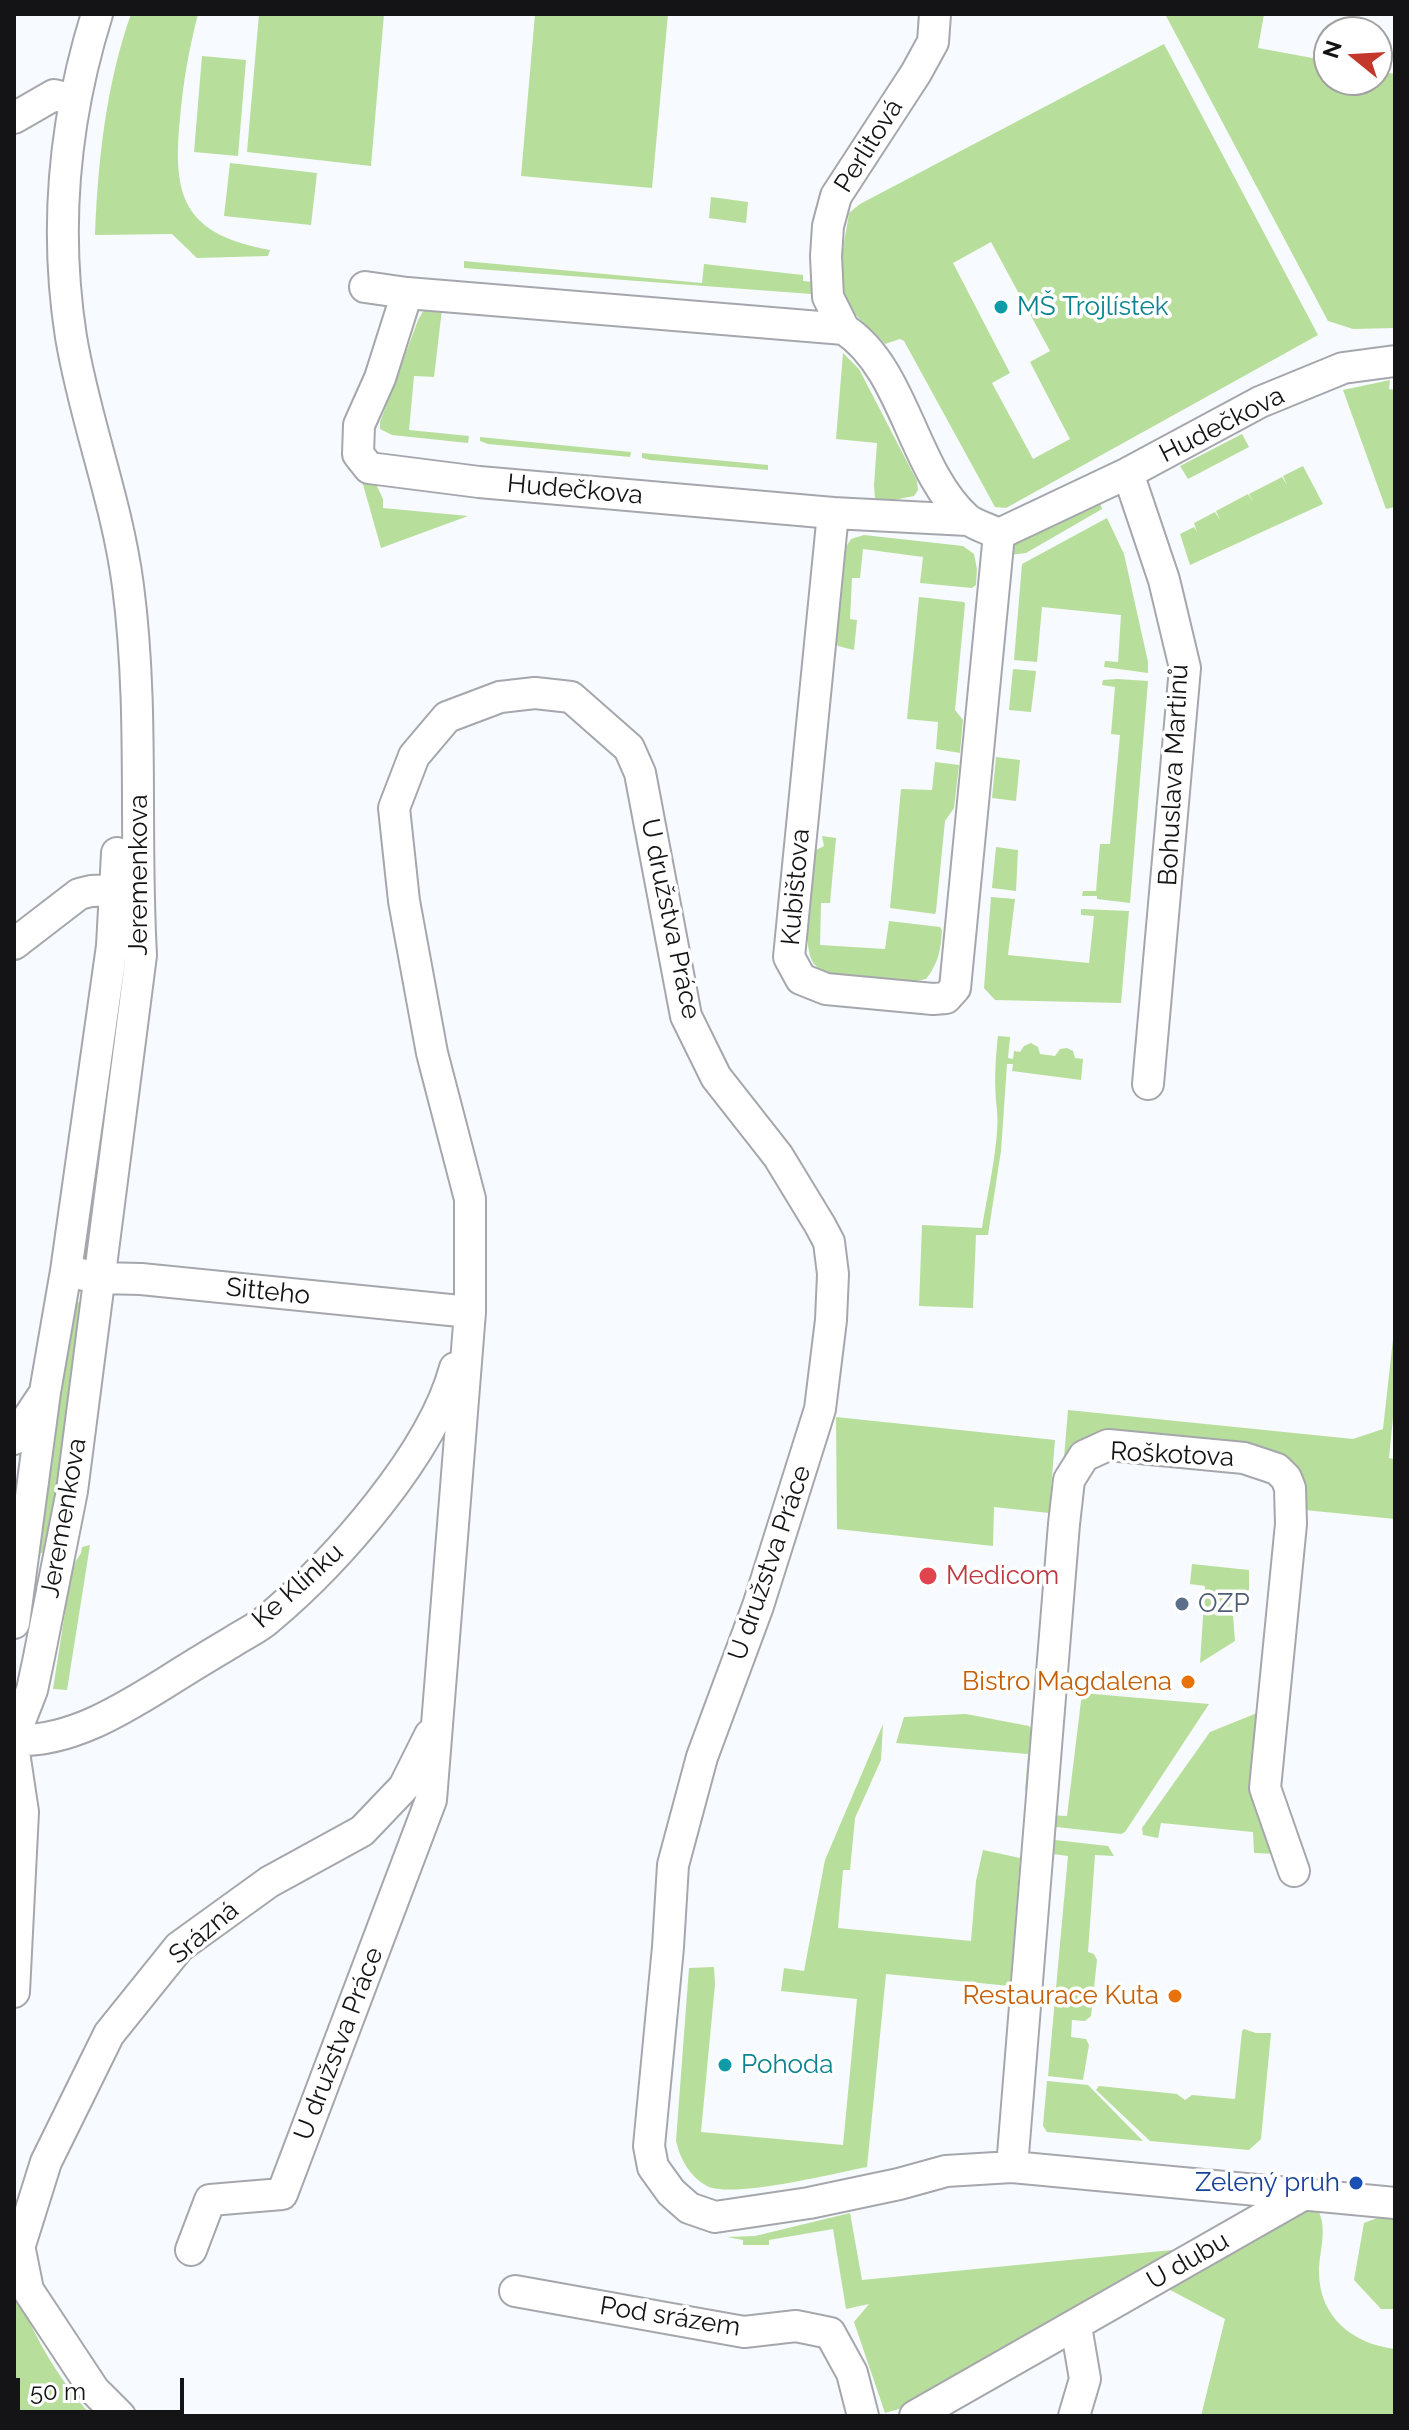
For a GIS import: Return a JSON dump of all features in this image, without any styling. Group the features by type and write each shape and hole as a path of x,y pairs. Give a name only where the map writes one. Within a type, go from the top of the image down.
{"street":[{"name":"Jeremenkova","path":"64,98 65,45 76,14"},
{"name":"Jeremenkova","path":"14,1738 32,1690 72,1491 141,955 127,889 118,671 108,583 92,501 52,342 41,262 45,160 64,98 97,14"},
{"name":"Perlitová","path":"844,329 828,297 827,283 828,226 836,196 933,42 935,14"},
{"path":"14,118 64,98"},
{"path":"365,287 844,329"},
{"name":"Hudečkova","path":"407,293 380,378 359,425 358,454 369,468 479,482 833,513 968,520 999,534 1128,473 1260,402 1343,368 1395,361"},
{"name":"Hudečkova","path":"844,329 862,343 877,363 944,493 968,520"},
{"name":"Bohuslava Martinů","path":"1128,473 1164,580 1185,668 1148,1084"},
{"name":"Kubištova","path":"833,513 789,957 801,979 826,989 933,999 946,998 955,988 999,534"},
{"name":"U družstva Práce","path":"191,2250 210,2200 282,2194 431,1800 470,1312 470,1199 432,1053 404,901 394,808 414,756 447,717 500,697 535,693 571,697 629,748 640,773 686,1016 716,1077 778,1156 820,1225 829,1242 833,1274 831,1320 820,1409 758,1606 702,1757 673,1865 649,2146 653,2167 671,2192 689,2208 715,2217 809,2203 946,2171 1012,2167 1395,2203"},
{"name":"Jeremenkova","path":"14,1623 45,1392 66,1271 112,946 127,889"},
{"path":"14,944 72,898 91,891 127,889"},
{"name":"Sitteho","path":"66,1271 99,1278 141,1279 470,1312"},
{"name":"Ke Klínku","path":"14,1738 35,1741 53,1738 129,1705 267,1621 350,1539 424,1441 448,1392 470,1312"},
{"path":"14,1439 45,1392"},
{"name":"Roškotova","path":"1012,2167 1063,1536 1069,1480 1084,1456 1108,1445 1244,1458 1277,1469 1286,1478 1290,1488 1291,1524 1265,1788 1294,1871"},
{"path":"17,1590 40,1585 55,1571"},
{"name":"Srázná","path":"17,2234 46,2162 109,2034 179,1947 269,1882 362,1831 404,1787 438,1719"},
{"path":"14,1752 23,1812 14,1992"},
{"name":"U dubu","path":"915,2416 1301,2196"},
{"path":"17,2234 28,2290 94,2390 120,2416"},
{"name":"Pod srázem","path":"515,2291 744,2332 796,2326 830,2333 852,2373 863,2416"},
{"path":"1074,2416 1085,2379 1076,2326"}],"green space":[{"path":"131,14 198,14 180,118 178,146 182,191 190,208 202,222 219,234 270,250 268,256 197,258 172,234 95,235 105,123 115,68"},
{"path":"259,14 384,14 371,166 247,152"},
{"path":"535,14 668,14 652,188 521,176"},
{"path":"1165,14 1264,14 1258,48 1313,58 1313,96 1393,96 1395,74 1395,328 1353,329 1328,321"},
{"path":"1164,44 1318,335 1006,508 995,507 904,341 900,339 885,344 846,302 841,278 843,251 849,213 860,204","holes":["991,242 1050,351 1030,362 1070,439 1033,459 992,383 1010,373 953,263"]},
{"path":"202,56 246,60 238,156 194,152"},
{"path":"230,163 317,173 311,225 224,216"},
{"path":"711,197 748,202 746,223 709,218"},
{"path":"464,261 702,283 704,264 803,275 803,281 813,282 811,294 464,268"},
{"path":"442,309 434,377 414,376 409,430 469,436 468,443 392,435 380,429 418,320 424,310"},
{"path":"843,353 859,369 917,481 918,490 914,496 893,500 892,508 881,509 875,499 877,443 836,439"},
{"path":"1390,380 1389,389 1395,390 1395,507 1386,509 1343,390"},
{"path":"1242,434 1249,447 1188,479 1180,466"},
{"path":"480,437 631,452 630,457 488,444 480,441"},
{"path":"642,453 768,465 768,470 650,460 642,458"},
{"path":"1303,466 1323,504 1190,565 1180,534 1194,527 1197,532 1194,523 1215,512 1220,520 1216,511 1248,494 1253,502 1249,494 1282,477 1287,485 1283,476"},
{"path":"362,481 375,482 383,499 383,508 468,516 381,548"},
{"path":"1098,497 1102,509 1026,553 1010,555 1014,541"},
{"path":"1107,518 1124,554 1148,673 1104,667 1105,661 1118,662 1121,615 1042,607 1037,662 1014,660 1022,564"},
{"path":"864,535 963,546 974,554 976,585 972,588 920,583 923,557 863,549 860,578 852,578 850,619 857,620 854,650 838,646 835,640 844,550 851,539"},
{"path":"919,597 965,604 955,710 963,720 960,753 936,749 938,722 907,719"},
{"path":"1013,669 1036,671 1031,712 1009,710"},
{"path":"1103,680 1148,681 1130,903 1082,896 1083,891 1096,891 1100,844 1110,844 1120,735 1111,734 1115,687 1102,685"},
{"path":"996,757 1020,760 1016,801 992,798"},
{"path":"935,762 959,765 954,808 945,821 936,911 935,914 890,908 901,789 932,790"},
{"path":"822,836 836,838 830,903 821,903 820,945 885,949 889,921 940,927 938,956 926,979 900,982 842,976 816,966 808,944 808,928 816,850 824,846"},
{"path":"996,847 1018,850 1016,891 992,888"},
{"path":"991,897 1015,899 1008,955 1089,963 1094,916 1081,915 1081,909 1129,911 1121,1003 995,1000 984,988"},
{"path":"998,1036 1010,1037 1008,1058 1013,1059 1014,1051 1020,1052 1031,1043 1038,1047 1040,1054 1055,1056 1060,1049 1067,1048 1073,1051 1075,1058 1083,1059 1081,1080 1012,1071 1013,1064 1007,1064 1001,1151 988,1235 976,1235 973,1308 919,1306 922,1225 982,1228 997,1137 995,1073"},
{"path":"74,1300 84,1305 50,1552 41,1553 38,1562 33,1559"},
{"path":"1395,1321 1395,1397 1389,1458 1395,1459 1395,1519 1305,1510 1297,1488 1107,1436 1062,1481 1068,1410 1353,1439 1383,1429"},
{"path":"836,1417 1055,1440 1049,1513 994,1507 993,1546 837,1529"},
{"path":"90,1545 67,1690 53,1689 72,1567 82,1547"},
{"path":"1192,1564 1249,1570 1249,1590 1232,1599 1227,1613 1233,1616 1235,1641 1200,1663 1205,1586 1190,1584"},
{"path":"1082,1693 1209,1704 1121,1834 1051,1824 1049,1815 1067,1816"},
{"path":"1262,1711 1277,1854 1254,1853 1253,1832 1161,1823 1158,1838 1143,1835 1142,1828 1210,1732"},
{"path":"966,1714 1029,1726 1039,1735 1034,1791 1025,1791 1028,1754 896,1743 904,1717"},
{"path":"883,1724 881,1760 855,1818 850,1870 843,1870 838,1928 971,1941 976,1881 983,1850 1020,1858 1010,1986 886,1974 867,2167 761,2187 720,2189 707,2186 687,2167 676,2141 689,1968 714,1967 701,2132 843,2145 857,1999 781,1991 784,1968 804,1971 825,1860"},
{"path":"1055,1840 1108,1846 1114,1856 1095,1855 1088,1952 1094,1954 1097,1960 1091,2016 1085,2021 1072,2020 1071,2037 1086,2039 1089,2045 1083,2080 1048,2076 1068,1856 1045,1853"},
{"path":"1244,2029 1271,2033 1261,2139 1249,2150 1150,2141 1096,2090 1099,2086 1177,2094 1185,2100 1192,2095 1235,2099"},
{"path":"1047,2081 1088,2085 1143,2141 1047,2132 1043,2126"},
{"path":"1291,2206 1318,2210 1323,2233 1319,2272 1321,2288 1332,2315 1352,2334 1395,2349 1395,2416 1201,2416 1225,2319 1159,2284"},
{"path":"850,2213 862,2280 1193,2248 916,2404 885,2413 854,2322 869,2304 846,2309 833,2229 769,2240 769,2245 743,2245 743,2240 727,2237 755,2236"},
{"path":"1388,2214 1395,2215 1395,2309 1381,2309 1354,2280 1364,2223"},
{"path":"14,2285 47,2354 92,2416 14,2416"}],"place":[{"name":"MŠ Trojlístek","path":"1001,307"},
{"name":"Medicom","path":"928,1576"},
{"name":"OZP","path":"1182,1604"},
{"name":"Bistro Magdalena","path":"1188,1682"},
{"name":"Restaurace Kuta","path":"1175,1996"},
{"name":"Pohoda","path":"725,2065"},
{"name":"Zelený pruh","path":"1356,2183"}]}
